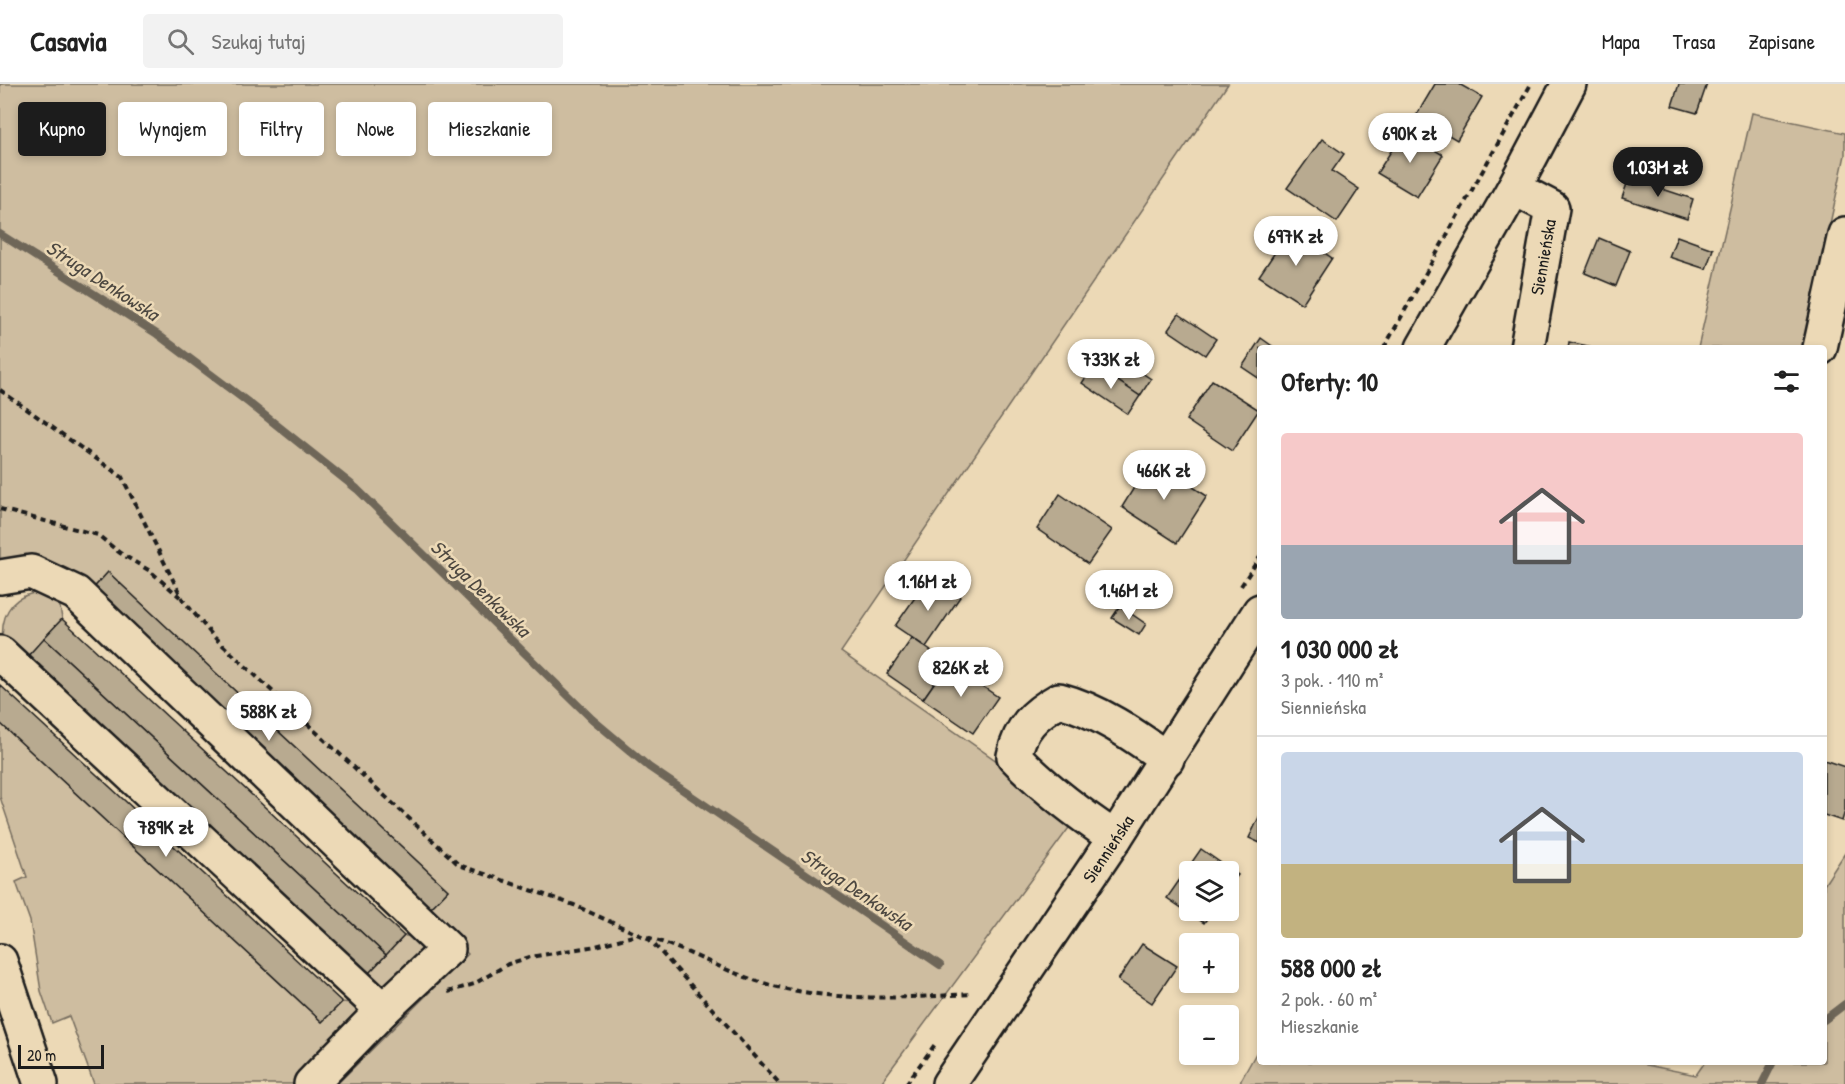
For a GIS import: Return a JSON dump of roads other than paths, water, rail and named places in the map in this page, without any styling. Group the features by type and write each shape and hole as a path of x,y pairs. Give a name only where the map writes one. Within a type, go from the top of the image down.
{"main road":[{"path":"1425,345 1514,188 1569,84"},
{"name":"Siennieńska","path":"1514,188 1552,208 1528,345"},
{"path":"1821,345 1845,234"},
{"path":"0,577 31,572 76,593 448,949 383,1010 311,1084"},
{"name":"Siennieńska","path":"949,1084 1167,759 1257,616"},
{"path":"0,653 383,1010"},
{"path":"1115,838 1031,774 1014,756 1018,741 1038,711 1059,700 1081,706 1142,740 1167,759"},
{"path":"0,961 41,1084"}],"waterway":[{"name":"Struga Denkowska","path":"0,234 157,334 249,403 357,489 592,719 649,767 940,965"},
{"path":"1827,1018 1845,1004"},
{"path":"1762,1084 1772,1065"}]}
